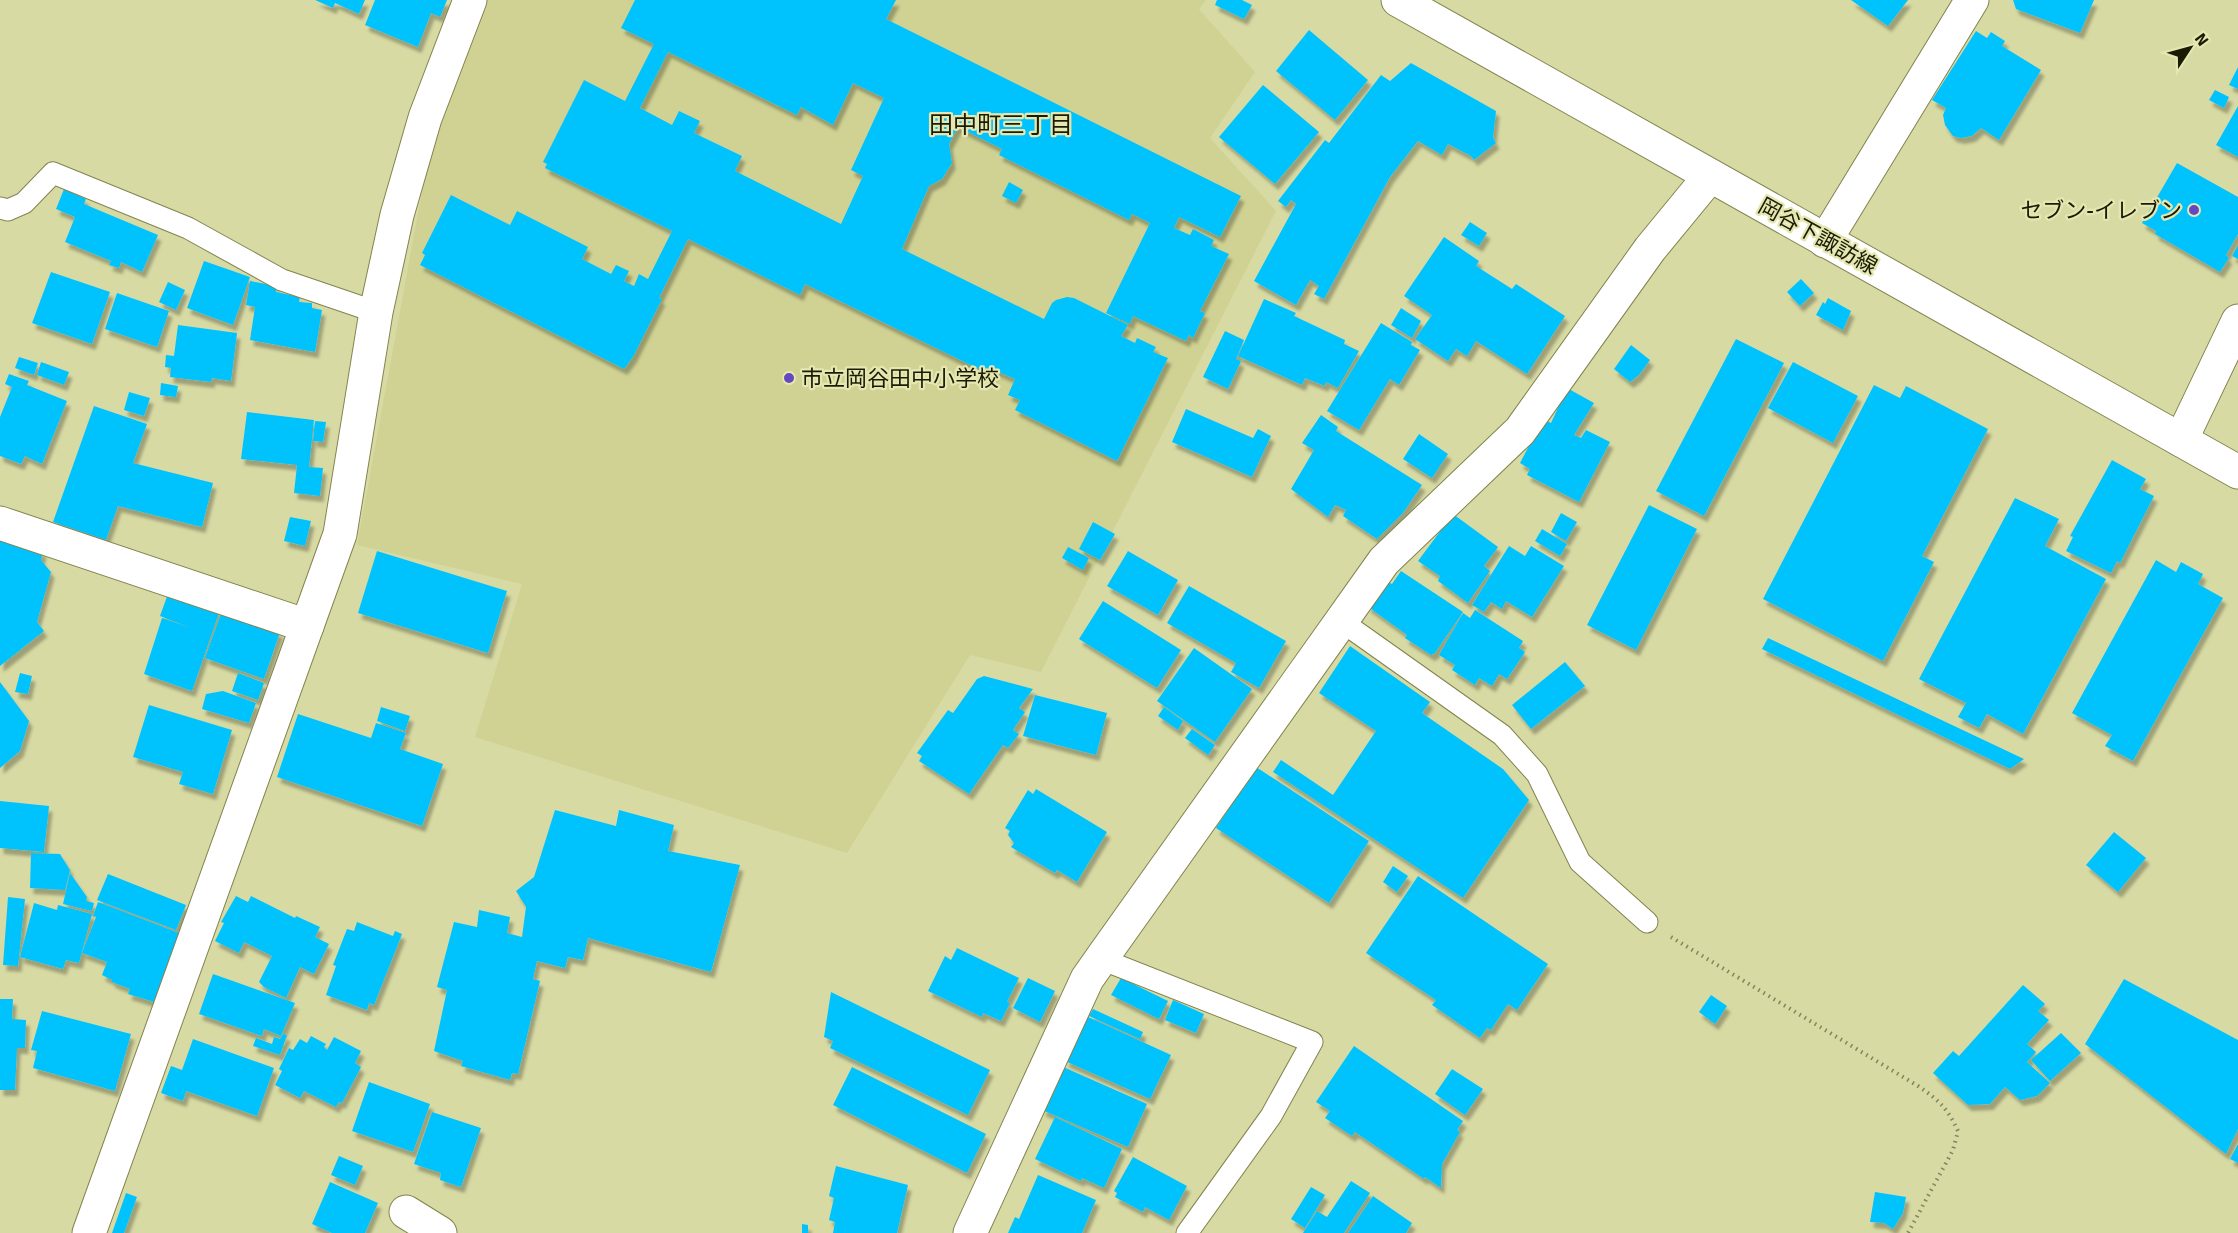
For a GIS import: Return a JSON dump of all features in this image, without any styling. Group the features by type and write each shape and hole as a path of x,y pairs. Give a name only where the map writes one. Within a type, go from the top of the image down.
{"street":[{"path":"89,1233 340,534 376,312 397,215 425,118 470,0"},
{"name":"岡谷下諏訪線","path":"1398,0 2238,472"},
{"path":"1825,241 1972,0"},
{"path":"970,1233 1087,979 1101,959 1384,561 1520,431 1650,249 1710,176"},
{"path":"2181,440 2238,321"},
{"path":"0,523 308,626"},
{"path":"406,1212 440,1233"}],"lane":[{"path":"0,208 8,210 24,203 53,173 188,228 282,280 376,312"},
{"path":"1341,621 1502,735 1537,774 1580,862 1647,922"},
{"path":"1101,959 1312,1042 1271,1116 1187,1233"}],"path":[{"path":"1647,922 1940,1100 1958,1131 1953,1150 1908,1233"}],"shaded area":[{"name":"市立岡谷田中小学校","path":"485,0 1206,0 1199,9 1255,72 1210,138 1276,211 1041,672 970,655 847,853 475,737 522,584 357,545 434,126"}],"building":[{"path":"315,0 365,0 359,14 335,3 333,8"},
{"path":"375,0 447,0 440,17 431,13 418,47 365,25"},
{"path":"635,0 896,0 886,19 1241,196 1220,237 1179,217 1174,228 1190,235 1193,229 1214,240 1211,246 1229,254 1200,311 1205,313 1193,338 1189,335 1186,341 1133,316 1130,324 1106,313 1150,223 1132,214 1129,220 999,155 1002,149 958,127 949,144 952,163 942,179 929,186 902,249 1044,319 1056,300 1074,298 1128,325 1121,336 1135,343 1137,338 1156,347 1153,352 1168,358 1117,461 1015,410 1020,400 1008,395 1015,379 996,371 993,376 805,284 800,295 688,239 659,298 662,299 633,357 624,369 420,265 425,255 422,253 451,195 510,225 517,211 588,247 582,259 611,274 616,265 629,271 624,281 634,286 639,274 648,279 672,231 545,168 547,164 543,162 584,80 625,101 654,44 621,28","holes":["668,52 797,115 801,107 833,125 853,83 884,98 851,170 863,176 841,224 735,171 742,156 694,133 700,121 679,111 672,125 640,108"]},
{"path":"1217,0 1242,0 1252,5 1244,19 1215,5"},
{"path":"1851,0 1908,0 1888,26"},
{"path":"2013,0 2094,0 2080,33 2016,9"},
{"path":"1309,30 1368,80 1335,120 1276,71"},
{"path":"1976,31 1987,38 1991,32 2005,41 2002,46 2041,70 1999,140 1981,128 1972,136 1961,138 1953,136 1945,125 1943,115 1946,108 1932,100"},
{"path":"1411,63 1496,111 1493,138 1496,143 1474,160 1471,156 1448,144 1442,155 1418,141 1390,177 1324,299 1314,294 1319,286 1310,280 1296,305 1254,281 1296,204 1291,200 1286,207 1278,201 1325,140 1329,143 1381,75 1390,81"},
{"path":"2238,67 2238,89 2229,85"},
{"path":"1263,85 1319,132 1275,184 1219,137"},
{"path":"2215,90 2229,97 2224,108 2209,100"},
{"path":"2238,106 2238,157 2216,145"},
{"name":"セブン-イレブン","path":"2177,163 2238,197 2238,234 2226,255 2229,258 2220,272 2155,234 2156,231 2142,223"},
{"path":"1009,182 1023,190 1016,203 1002,196"},
{"path":"64,189 86,199 84,204 158,235 142,272 121,262 119,268 109,265 111,261 65,242 75,217 56,209"},
{"path":"1470,222 1487,233 1479,246 1461,235"},
{"path":"1444,237 1479,261 1476,266 1512,289 1516,284 1565,316 1527,374 1476,341 1467,356 1456,349 1448,361 1415,339 1432,315 1404,296"},
{"path":"2238,245 2238,259 2232,256"},
{"path":"204,261 250,277 233,325 187,308"},
{"path":"51,272 110,292 92,344 32,323"},
{"path":"1801,279 1814,293 1800,306 1787,292"},
{"path":"250,281 277,286 276,292 300,297 299,302 312,303 312,308 322,310 315,352 250,340 255,307 246,305"},
{"path":"168,282 185,290 176,310 159,302"},
{"path":"117,293 169,311 157,347 105,329"},
{"path":"1828,298 1851,311 1843,330 1816,315"},
{"path":"1264,299 1296,313 1294,316 1345,340 1344,344 1359,351 1338,388 1326,382 1325,386 1305,378 1302,385 1238,356"},
{"path":"1401,308 1421,321 1412,338 1391,325"},
{"path":"1381,323 1412,342 1411,345 1420,350 1399,385 1390,379 1359,430 1327,411"},
{"path":"178,325 237,333 231,381 212,378 211,382 170,377 171,368 165,367 166,355 174,356"},
{"path":"1225,331 1244,340 1236,359 1241,361 1228,389 1203,377"},
{"path":"1736,339 1784,363 1704,516 1656,491"},
{"path":"1631,345 1650,360 1639,375 1630,382 1614,369"},
{"path":"19,357 38,363 34,375 15,368"},
{"path":"41,362 69,372 64,385 37,375"},
{"path":"1793,362 1858,396 1833,443 1768,408"},
{"path":"9,374 29,381 27,385 67,401 42,464 25,456 21,464 0,456 0,417 12,387 5,384"},
{"path":"161,383 178,386 176,397 160,395"},
{"path":"1874,385 1900,398 1906,386 1988,429 1922,556 1934,562 1883,661 1763,599"},
{"path":"1567,388 1594,403 1574,435 1581,438 1586,430 1610,442 1579,502 1527,475 1530,469 1520,463 1543,419 1551,423"},
{"path":"129,392 150,398 144,416 124,410"},
{"path":"94,406 147,424 133,463 213,483 202,527 118,506 106,540 53,522"},
{"path":"1186,409 1253,438 1258,429 1271,436 1252,477 1172,442"},
{"path":"247,412 314,420 309,467 323,468 320,496 294,493 297,465 241,459"},
{"path":"1321,415 1338,427 1336,431 1422,485 1403,513 1377,539 1343,516 1346,510 1335,505 1328,517 1291,489 1314,450 1302,443"},
{"path":"315,421 326,422 323,442 313,441"},
{"path":"1419,434 1448,454 1432,478 1403,459"},
{"path":"2112,460 2146,479 2140,489 2154,496 2120,563 2117,561 2111,573 2066,551 2073,537 2070,536"},
{"path":"2015,498 2059,519 2045,546 2106,579 2023,734 1987,714 1979,728 1958,717 1966,703 1919,679"},
{"path":"1649,505 1697,529 1636,650 1587,625"},
{"path":"1561,513 1577,522 1566,541 1551,532"},
{"path":"1453,514 1498,547 1484,566 1490,571 1468,603 1438,581 1440,576 1418,561"},
{"path":"290,517 311,521 305,546 284,541"},
{"path":"1093,522 1115,534 1100,560 1079,549"},
{"path":"1542,529 1567,544 1560,556 1535,541"},
{"path":"0,539 43,551 41,560 51,572 37,622 44,631 0,666"},
{"path":"1509,546 1525,556 1531,546 1564,566 1532,617 1506,601 1502,609 1491,602 1484,612 1472,605"},
{"path":"1068,547 1089,558 1083,570 1062,558"},
{"path":"377,551 507,591 488,653 358,613"},
{"path":"1128,551 1178,580 1158,615 1107,586"},
{"path":"2156,560 2176,572 2181,562 2203,574 2198,584 2223,598 2133,761 2105,746 2112,735 2072,713"},
{"path":"1401,571 1463,612 1435,653 1431,655 1405,638 1407,635 1367,606 1385,580 1392,584"},
{"path":"1189,586 1286,641 1259,688 1231,672 1236,663 1167,623"},
{"path":"169,591 220,610 192,691 144,674 162,618 191,628 160,616"},
{"path":"1103,601 1181,650 1157,688 1079,639"},
{"path":"1475,610 1523,641 1519,648 1525,652 1507,679 1499,674 1492,686 1479,678 1475,685 1452,670 1455,665 1439,655 1463,613 1470,618"},
{"path":"222,611 280,632 264,679 205,658"},
{"path":"1768,638 2024,759 2010,769 1762,649"},
{"path":"1350,646 1430,702 1422,713 1503,769 1529,800 1463,898 1273,772 1281,760 1333,795 1376,731 1319,693"},
{"path":"1194,648 1252,689 1215,742 1157,701"},
{"path":"1565,662 1585,686 1531,729 1512,705"},
{"path":"20,673 32,676 28,694 15,692"},
{"path":"238,673 264,683 258,700 232,691"},
{"path":"984,676 1033,689 1019,708 1025,712 1013,730 1019,734 1008,748 1003,745 969,794 919,761 922,756 917,753 948,710 953,713 977,679"},
{"path":"0,682 29,721 20,751 0,768"},
{"path":"223,691 256,703 249,723 202,709 206,694"},
{"path":"1035,695 1107,713 1096,755 1023,736"},
{"path":"149,705 232,730 213,794 179,784 183,772 133,757"},
{"path":"381,707 410,716 405,731 377,721"},
{"path":"1164,707 1183,721 1178,730 1158,716"},
{"path":"298,714 371,738 376,723 406,733 400,749 443,764 422,826 277,777"},
{"path":"1192,729 1215,745 1208,755 1185,738"},
{"path":"1256,767 1369,841 1329,903 1216,828"},
{"path":"1036,789 1107,832 1077,882 1057,870 1055,873 1011,847 1014,843 1008,835 1010,831 1005,828 1028,790 1033,794"},
{"path":"0,801 49,806 44,852 0,848"},
{"path":"555,810 616,826 619,810 674,825 668,851 740,865 711,972 588,938 583,960 568,957 565,968 537,961 533,979 540,981 518,1074 512,1073 510,1080 461,1066 463,1061 434,1051 447,990 437,987 454,922 477,927 479,910 510,917 507,933 522,937 526,907 516,891 534,877"},
{"path":"2114,832 2146,858 2118,892 2086,865"},
{"path":"31,853 60,854 70,870 65,890 30,888"},
{"path":"1393,866 1408,876 1397,892 1383,882"},
{"path":"70,873 87,897 86,901 94,903 92,911 63,904"},
{"path":"108,874 186,905 176,930 97,900"},
{"path":"1418,876 1548,964 1517,1010 1508,1004 1491,1030 1487,1028 1480,1038 1432,1005 1436,1000 1366,953"},
{"path":"236,896 248,902 251,896 295,918 296,916 320,927 315,937 329,944 314,974 300,967 286,998 259,982 272,956 244,942 239,953 215,941 224,923 221,922"},
{"path":"8,897 25,899 18,966 3,965"},
{"path":"98,902 179,933 154,1002 128,994 130,989 102,975 107,962 82,953 96,917 93,916"},
{"path":"34,903 57,910 58,905 92,914 79,963 66,960 63,969 20,957"},
{"path":"357,922 393,936 395,931 402,934 374,1005 369,1003 367,1010 326,995 336,966 333,965 347,929 354,931"},
{"path":"957,948 1019,978 1007,1002 1010,1003 1001,1021 983,1013 982,1017 928,991 945,956 951,960"},
{"path":"213,974 295,1003 281,1036 264,1029 262,1036 199,1014"},
{"path":"1028,978 1055,991 1040,1022 1013,1008"},
{"path":"1121,978 1168,1001 1159,1019 1111,995"},
{"path":"2124,979 2238,1040 2238,1129 2226,1154 2085,1044"},
{"path":"2023,985 2045,1004 2038,1011 2049,1020 2027,1044 2036,1052 2027,1062 2050,1083 2037,1096 2020,1100 2005,1087 1990,1104 1968,1105 1933,1073 1953,1051 1959,1056"},
{"path":"831,992 990,1070 968,1115 830,1048 833,1041 824,1037"},
{"path":"1711,995 1727,1006 1715,1024 1699,1012"},
{"path":"0,999 13,999 12,1019 26,1020 25,1048 17,1048 15,1090 0,1090"},
{"path":"1173,1000 1204,1014 1196,1033 1165,1020"},
{"path":"1093,1009 1143,1032 1140,1039 1089,1016"},
{"path":"42,1011 131,1034 115,1091 33,1068 37,1051 31,1050"},
{"path":"1086,1016 1171,1055 1150,1099 1065,1061"},
{"path":"2061,1033 2081,1053 2050,1081 2031,1060"},
{"path":"283,1034 287,1035 280,1055 253,1046 256,1038 272,1044 274,1037 280,1039"},
{"path":"311,1036 326,1044 324,1047 327,1050 334,1037 361,1051 355,1063 361,1067 342,1103 339,1102 336,1107 304,1091 300,1098 275,1085 282,1071 279,1069 289,1048 293,1050 300,1039 307,1043"},
{"path":"193,1039 274,1068 257,1116 186,1091 183,1101 161,1093 171,1066 182,1070"},
{"path":"1354,1046 1463,1121 1457,1130 1460,1132 1442,1164 1441,1188 1355,1132 1352,1136 1325,1118 1330,1111 1316,1102"},
{"path":"1061,1066 1147,1104 1128,1147 1042,1110"},
{"path":"852,1067 986,1134 967,1173 833,1105"},
{"path":"1452,1069 1483,1089 1465,1115 1435,1094"},
{"path":"369,1082 430,1104 413,1152 352,1131"},
{"path":"432,1112 481,1128 461,1187 440,1180 441,1173 414,1164"},
{"path":"1055,1117 1122,1149 1104,1188 1082,1178 1081,1181 1035,1159"},
{"path":"2238,1144 2238,1163 2230,1159"},
{"path":"339,1156 363,1166 355,1185 331,1175"},
{"path":"1133,1157 1187,1186 1169,1220 1145,1207 1143,1212 1115,1197 1117,1193 1114,1191"},
{"path":"836,1166 908,1185 897,1233 833,1233 835,1222 829,1220 834,1198 829,1196"},
{"path":"1038,1175 1096,1200 1082,1233 1008,1233 1015,1217 1019,1219"},
{"path":"1351,1181 1370,1193 1344,1233 1303,1233 1317,1211 1327,1217"},
{"path":"330,1182 378,1203 365,1233 332,1233 312,1224"},
{"path":"1311,1187 1325,1195 1305,1228 1291,1219"},
{"path":"1875,1192 1906,1197 1903,1213 1893,1229 1884,1223 1870,1222"},
{"path":"126,1193 137,1197 124,1233 112,1233"},
{"path":"1373,1196 1412,1223 1406,1233 1348,1233"},
{"path":"802,1224 808,1225 808,1233 802,1233"}],"place":[{"name":"セブン-イレブン","path":"2194,210"},
{"name":"市立岡谷田中小学校","path":"789,378"}],"district":[{"name":"田中町三丁目","path":"1001,125"}]}
